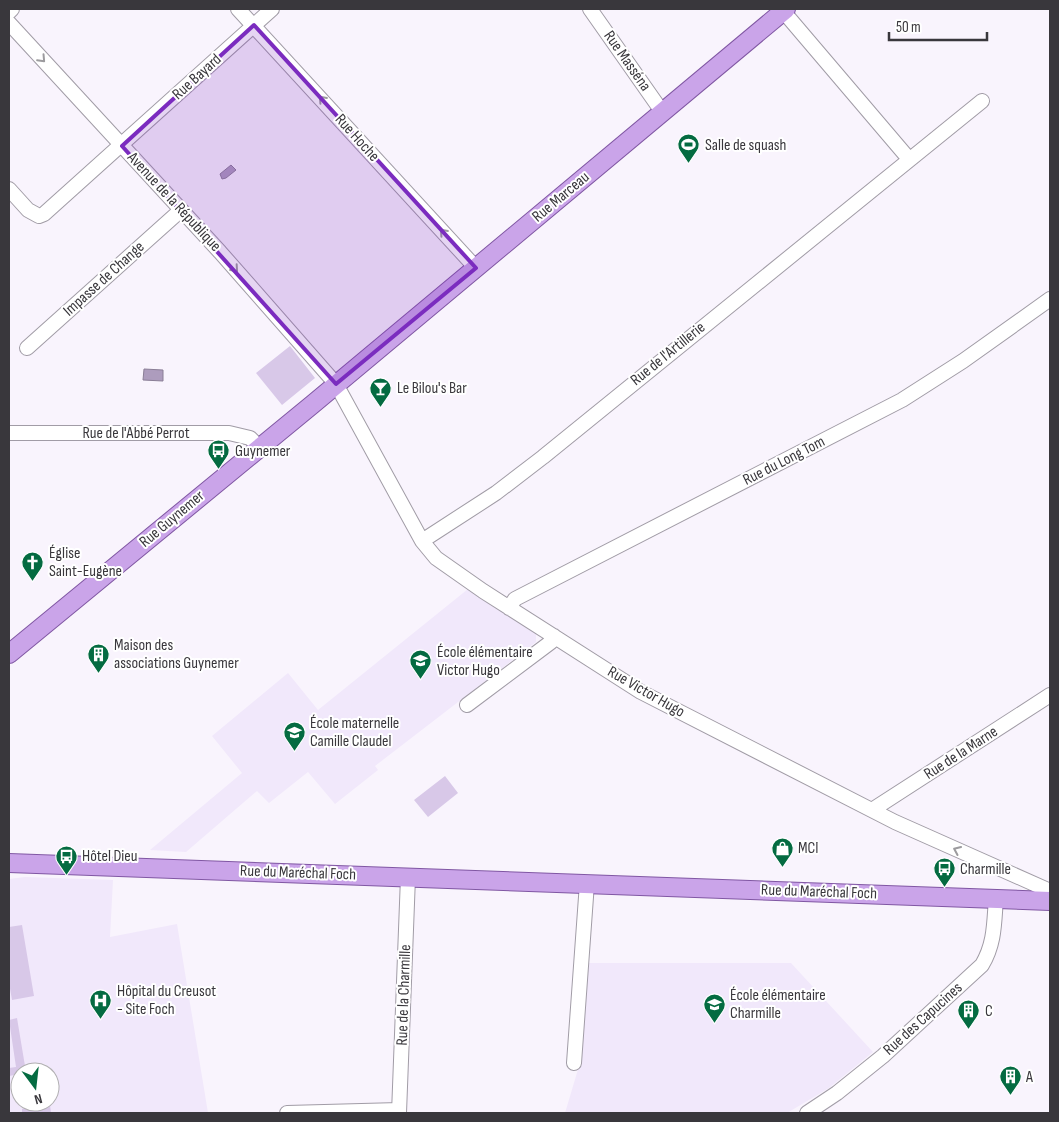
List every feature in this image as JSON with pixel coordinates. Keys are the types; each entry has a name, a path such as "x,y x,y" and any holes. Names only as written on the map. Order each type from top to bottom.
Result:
{"main road":[{"name":"Rue Marceau","path":"336,384 785,10"},
{"name":"Rue Guynemer","path":"9,654 336,384"},
{"name":"Rue du Maréchal Foch","path":"9,863 1050,901"}],"street":[{"path":"9,12 12,9"},
{"name":"Rue Hoche","path":"238,9 476,268"},
{"name":"Rue Bayard","path":"9,189 28,210 39,216 44,214 122,146 272,9"},
{"name":"Rue Masséna","path":"590,9 663,113"},
{"path":"785,10 909,159"},
{"name":"Avenue de la République","path":"9,23 181,210 336,384"},
{"name":"Rue de l'Artillerie","path":"422,541 496,493 543,457 982,101"},
{"name":"Impasse de Change","path":"27,348 181,210"},
{"name":"Rue du Long Tom","path":"509,608 515,599 902,400 963,361 1050,299"},
{"name":"Rue Victor Hugo","path":"336,384 422,541 436,558 509,608 641,692 872,810 1050,891"},
{"name":"Rue de l'Abbé Perrot","path":"9,433 229,433 250,438 259,447"},
{"path":"467,705 551,642 554,636"},
{"name":"Rue de la Marne","path":"872,810 1050,695"},
{"name":"Rue de la Charmille","path":"399,1112 408,877"},
{"path":"574,1063 587,883"},
{"name":"Rue des Capucines","path":"807,1113 837,1093 883,1056 982,965 990,952 993,939 996,898"},
{"path":"287,1113 399,1112"}],"highlighted area":[{"path":"254,25 476,268 336,384 122,146"}],"shaded area":[{"path":"231,165 236,170 222,179 220,174"},
{"path":"290,346 315,378 282,405 256,373"},
{"path":"144,369 163,370 163,381 143,380"},
{"path":"468,589 536,634 536,642 375,766 378,770 335,804 308,772 269,803 257,791 186,852 150,850 242,773 212,736 288,673 318,710"},
{"path":"445,776 458,793 428,817 414,800"},
{"name":"Hôpital du Creusot - Site Foch","path":"25,877 113,880 110,937 177,924 208,1113 9,1113 9,879"},
{"path":"22,925 34,996 12,1000 9,983 9,927"},
{"name":"École élémentaire Charmille","path":"587,963 791,963 873,1052 829,1088 787,1113 565,1113 579,1066"},
{"path":"17,1018 24,1062 15,1062 9,1020"},
{"path":"51,1112 51,1113 22,1113"}],"place":[{"name":"Salle de squash","path":"689,164"},
{"name":"Le Bilou's Bar","path":"381,407"},
{"name":"Guynemer","path":"219,470"},
{"name":"Église Saint-Eugène","path":"33,581"},
{"name":"Maison des associations Guynemer","path":"98,673"},
{"name":"École élémentaire Victor Hugo","path":"421,680"},
{"name":"École maternelle Camille Claudel","path":"294,751"},
{"name":"MCI","path":"782,867"},
{"name":"Hôtel Dieu","path":"66,875"},
{"name":"Charmille","path":"944,888"},
{"name":"Hôpital du Creusot - Site Foch","path":"101,1019"},
{"name":"École élémentaire Charmille","path":"714,1023"},
{"name":"C","path":"969,1030"},
{"name":"A","path":"1010,1096"}]}
